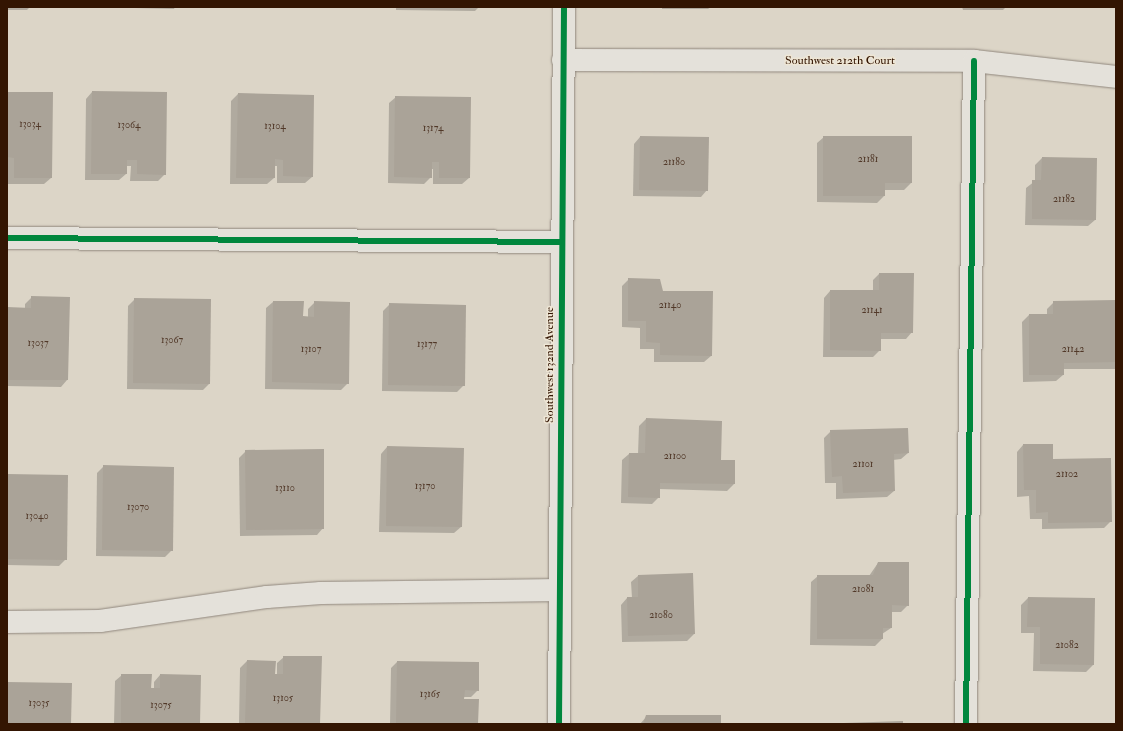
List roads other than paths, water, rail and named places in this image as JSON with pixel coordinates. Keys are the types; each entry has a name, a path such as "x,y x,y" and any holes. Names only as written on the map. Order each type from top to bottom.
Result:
{"street":[{"name":"Southwest 132nd Avenue","path":"558,724 564,7"},
{"name":"Southwest 212th Court","path":"564,60 974,61 1116,77"},
{"path":"966,724 974,61"},
{"path":"7,238 562,242"},
{"path":"7,622 100,621 267,597 321,593 560,590"}]}
